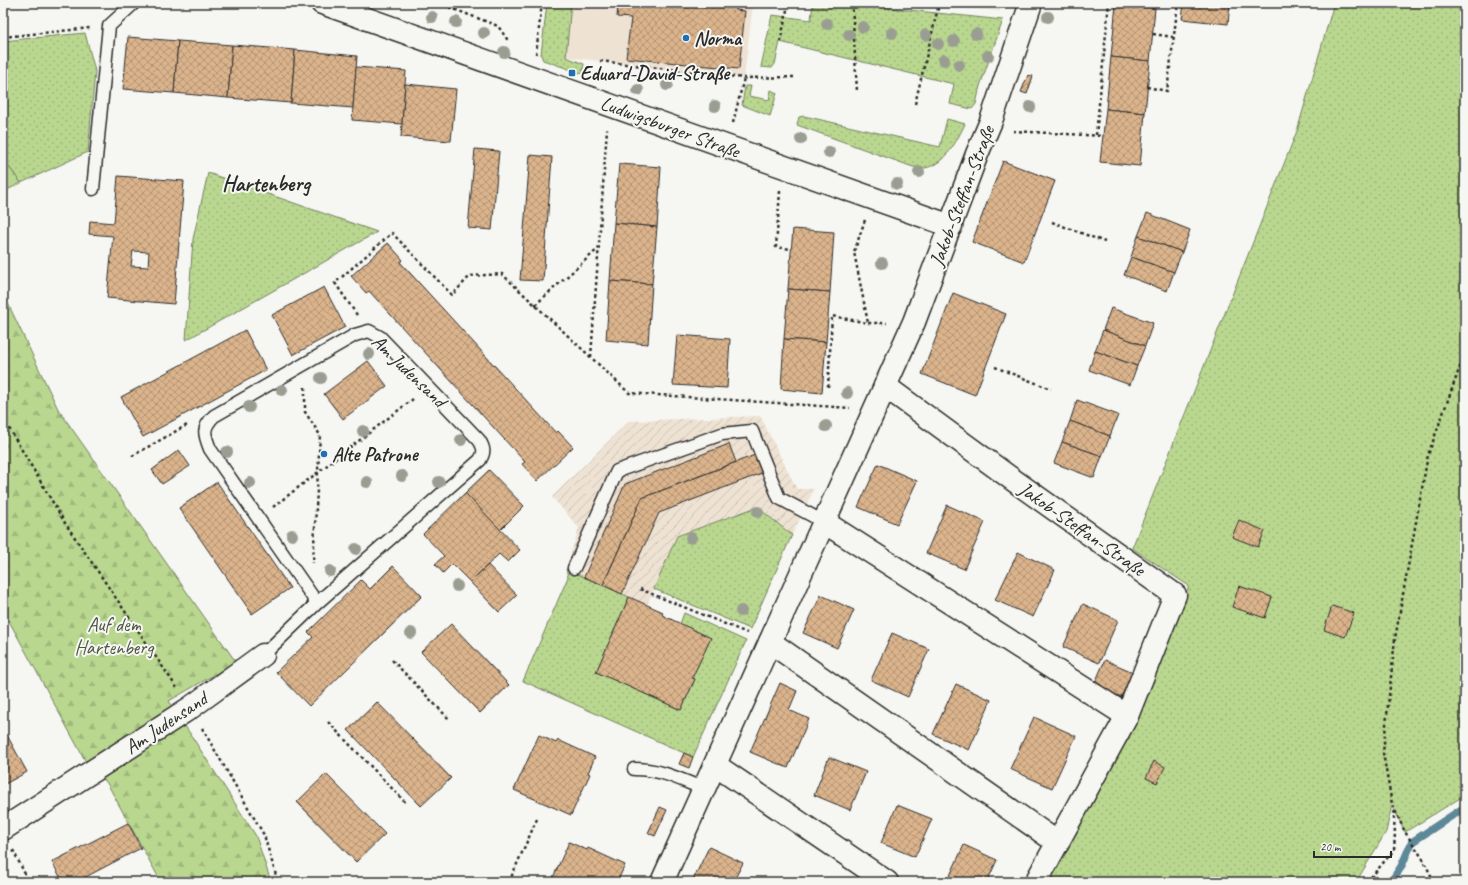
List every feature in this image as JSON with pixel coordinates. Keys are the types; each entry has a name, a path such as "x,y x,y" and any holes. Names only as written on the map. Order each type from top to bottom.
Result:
{"street":[{"name":"Ludwigsburger Straße","path":"322,3 951,226"},
{"name":"Jakob-Steffan-Straße","path":"662,882 914,322 977,154 988,129 1031,3"},
{"name":"Jakob-Steffan-Straße","path":"885,386 1016,482 1175,595 1127,716 1036,882"},
{"path":"824,522 1127,716"},
{"path":"770,642 1058,843"},
{"name":"Am Judensand","path":"6,836 190,708 263,655"},
{"path":"715,764 887,882"}],"lane":[{"path":"93,189 109,26 134,3"},
{"name":"Am Judensand","path":"207,423 214,416 355,335 369,331 380,337 479,440 483,446 484,454 480,460 317,602 263,655"},
{"path":"207,423 205,429 206,439 210,449 317,602"},
{"path":"574,568 617,471 722,434 752,431 778,498 824,522"},
{"path":"634,769 649,769 666,773 704,790"}],"path":[{"path":"438,3 498,26 511,44"},
{"path":"534,78 542,3"},
{"path":"780,42 788,3"},
{"path":"852,3 856,91"},
{"path":"1096,135 1108,3"},
{"path":"1147,87 1167,91 1178,3"},
{"path":"915,104 938,8"},
{"path":"3,37 109,26"},
{"path":"1153,34 1173,37"},
{"path":"600,61 744,78 796,77"},
{"path":"727,147 744,78"},
{"path":"591,357 609,104"},
{"path":"988,129 1103,136"},
{"path":"782,166 776,247 791,249"},
{"path":"868,323 854,252 872,198"},
{"path":"1052,222 1105,242"},
{"path":"369,331 335,283 392,233 452,295 470,276 502,274 629,393 874,410"},
{"path":"535,305 599,248"},
{"path":"828,387 832,316 868,323 885,323"},
{"path":"1367,882 1394,850 1395,833 1392,804 1383,753 1395,639 1428,455 1465,353"},
{"path":"304,365 305,412 320,435 312,580 308,591"},
{"path":"995,366 1051,389"},
{"path":"258,519 428,387"},
{"path":"3,418 65,524 190,708 264,835 278,882"},
{"path":"132,456 192,423 207,423"},
{"path":"640,589 770,642"},
{"path":"392,660 450,720"},
{"path":"328,722 407,804"},
{"path":"1392,804 1405,832 1423,859 1434,882"},
{"path":"509,882 537,819"},
{"path":"6,836 29,882"}],"shaded area":[{"name":"Norma","path":"571,3 753,3 744,78 566,57"},
{"path":"910,3 1001,3 1000,11"},
{"path":"760,416 797,489 814,489 792,535 757,507 677,536 647,605 566,569 579,528 552,497 629,421"}],"green space":[{"path":"547,3 571,3 566,57 584,64 583,74 543,60 541,55"},
{"path":"813,3 842,3 1003,20 980,86 976,104 972,109 950,104 954,84 780,42 775,64 772,68 761,67 772,15 811,20"},
{"path":"1334,3 1465,3 1465,795 1405,832 1392,805 1386,832 1356,882 1046,882 1129,731 1189,586 1132,548 1297,131"},
{"path":"85,33 95,71 88,152 21,183 3,159 3,41"},
{"path":"745,86 751,86 749,96 769,100 771,90 777,93 770,116 742,105"},
{"path":"804,116 940,147 947,119 965,124 945,157 932,166 924,168 913,167 797,125 799,117"},
{"path":"3,159 21,183 3,192"},
{"path":"208,173 377,232 186,340 193,239"},
{"name":"Auf dem Hartenberg","path":"3,293 58,409 236,662 169,701 256,836 271,882 161,882 107,783 86,762 3,610"},
{"path":"757,507 792,535 750,629 654,589 677,536"},
{"path":"566,569 629,597 596,672 681,710 695,679 692,678 710,638 680,624 684,613 746,641 693,757 523,681 568,577"}],"building":[{"name":"Norma","path":"618,3 737,3 736,10 745,11 739,69 626,58 631,18 617,17"},
{"path":"961,3 989,3 989,6"},
{"path":"1184,3 1230,3 1228,24 1182,19"},
{"path":"1116,4 1155,8 1150,61 1111,57"},
{"path":"128,37 178,41 174,93 123,89"},
{"path":"178,41 232,45 228,98 174,93"},
{"path":"232,45 295,50 291,103 228,98"},
{"path":"295,50 357,56 353,108 291,103"},
{"path":"1111,57 1150,61 1145,113 1106,109"},
{"path":"356,67 406,71 402,124 352,120"},
{"path":"1028,75 1033,76 1027,94 1021,92"},
{"path":"405,84 456,89 451,141 401,137"},
{"path":"1106,109 1145,113 1140,166 1100,162"},
{"path":"475,149 499,151 492,230 468,228"},
{"path":"530,155 552,157 543,281 520,280"},
{"path":"1003,161 1055,181 1024,262 972,242"},
{"path":"619,164 661,167 657,227 614,223"},
{"path":"118,176 184,181 174,304 107,298 113,236 89,234 90,221 114,223","holes":["133,251 149,252 148,267 131,266"]},
{"path":"1147,213 1190,230 1182,252 1138,236"},
{"path":"614,223 657,227 652,284 610,281"},
{"path":"793,229 834,232 830,292 788,289"},
{"path":"1138,236 1182,252 1174,272 1131,257"},
{"path":"388,243 403,260 400,262 556,433 558,431 573,447 537,481 522,464 525,462 369,291 366,293 351,276"},
{"path":"1131,257 1174,272 1167,291 1124,275"},
{"path":"610,281 652,284 648,344 606,340"},
{"path":"324,287 345,327 293,355 272,315"},
{"path":"788,289 830,292 826,342 784,339"},
{"path":"953,293 1006,314 975,395 922,374"},
{"path":"1111,308 1153,323 1145,346 1103,330"},
{"path":"245,330 266,370 143,437 121,397"},
{"path":"1103,330 1145,346 1137,366 1095,351"},
{"path":"677,335 730,339 727,388 673,385"},
{"path":"784,339 826,342 822,393 781,389"},
{"path":"1095,351 1137,366 1130,385 1089,370"},
{"path":"368,361 387,386 343,419 324,394"},
{"path":"1077,400 1118,415 1110,436 1070,421"},
{"path":"1070,421 1110,436 1102,456 1062,442"},
{"path":"1062,442 1102,456 1094,478 1054,463"},
{"path":"729,444 736,462 642,498 603,585 584,577 625,484"},
{"path":"179,450 190,466 162,484 152,470"},
{"path":"755,455 762,473 659,513 622,594 603,585 642,498"},
{"path":"878,464 917,481 897,524 858,507"},
{"path":"489,470 524,506 500,530 465,493"},
{"path":"217,482 290,588 252,614 179,508"},
{"path":"465,493 520,550 508,562 499,554 470,582 452,564 443,573 435,564 444,556 423,534"},
{"path":"947,505 985,522 964,569 926,553"},
{"path":"1239,520 1265,531 1258,547 1232,537"},
{"path":"1018,552 1055,570 1033,617 995,600"},
{"path":"488,565 517,595 499,612 470,582"},
{"path":"393,566 422,596 309,706 276,672 313,637 308,632 361,580 370,589"},
{"path":"1239,586 1272,597 1265,618 1232,607"},
{"path":"821,595 854,610 837,648 803,633"},
{"path":"629,597 663,612 662,615 711,638 692,678 695,679 681,710 596,672"},
{"path":"1083,604 1118,620 1099,663 1063,647"},
{"path":"1332,606 1354,613 1345,637 1324,630"},
{"path":"451,624 509,685 480,713 421,652"},
{"path":"892,633 929,649 908,697 871,680"},
{"path":"1105,660 1133,672 1121,697 1094,685"},
{"path":"780,683 797,691 789,710 809,719 788,768 750,752"},
{"path":"956,684 991,700 969,750 933,734"},
{"path":"377,702 451,778 421,806 348,730"},
{"path":"1034,717 1076,736 1052,788 1010,769"},
{"path":"3,728 27,772 3,785"},
{"path":"539,735 556,743 558,740 595,757 588,773 590,774 571,815 514,790"},
{"path":"684,753 693,757 689,768 679,764"},
{"path":"829,757 866,772 850,810 814,795"},
{"path":"1154,761 1165,767 1157,783 1146,778"},
{"path":"326,774 385,834 356,862 297,802"},
{"path":"897,805 932,819 915,857 881,843"},
{"path":"660,807 667,810 655,836 648,833"},
{"path":"128,823 141,848 76,882 63,882 52,862"},
{"path":"569,842 587,850 588,848 625,865 618,880 620,882 551,882"},
{"path":"964,845 997,860 987,882 947,882"},
{"path":"709,847 743,863 733,882 692,882"}],"waterway":[{"path":"1391,882 1401,867 1412,842 1465,807"}],"place":[{"name":"Norma","path":"686,38"},
{"name":"Eduard-David-Straße","path":"572,73"},
{"name":"Alte Patrone","path":"324,454"}],"district":[{"name":"Hartenberg","path":"266,184"}]}
